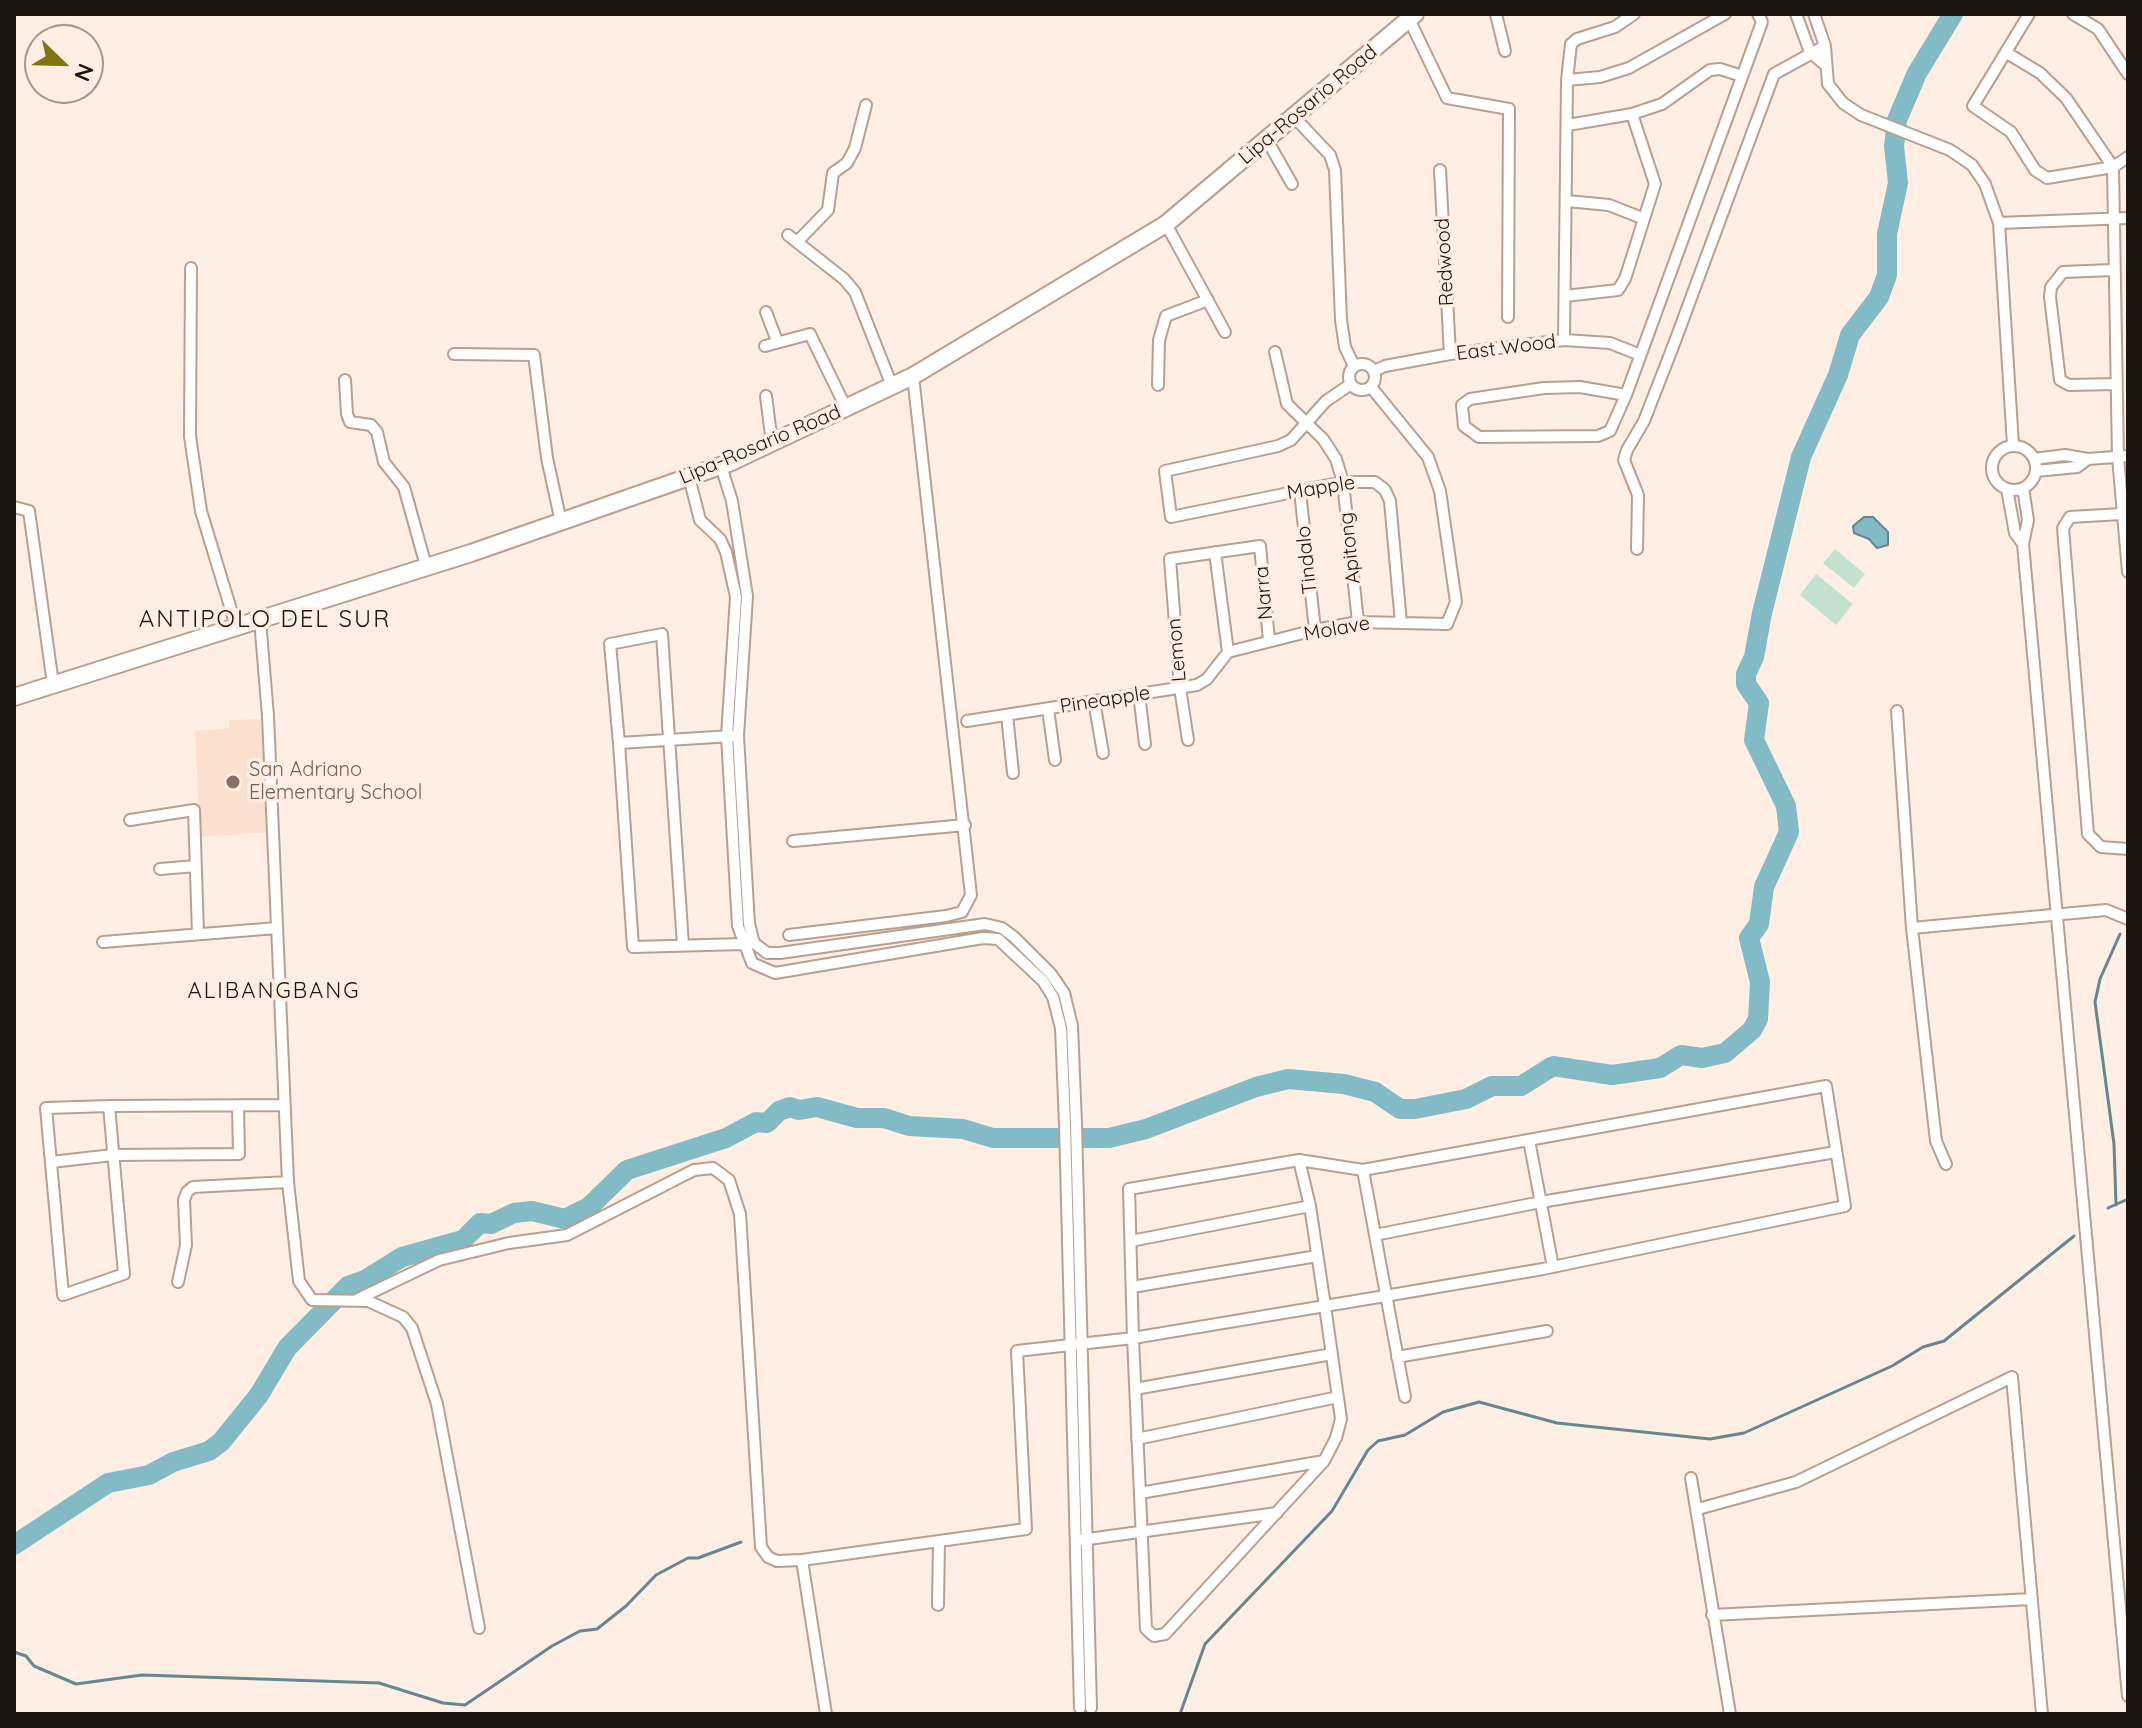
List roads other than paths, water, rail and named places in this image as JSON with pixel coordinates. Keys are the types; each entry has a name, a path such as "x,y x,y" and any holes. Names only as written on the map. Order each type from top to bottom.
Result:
{"main road":[{"name":"Lipa-Rosario Road","path":"14,697 561,522 721,466 913,376 1166,224 1412,16"}],"street":[{"path":"1496,14 1505,51"},
{"path":"1564,340 1567,80 1573,41 1615,27 1634,14"},
{"path":"1567,80 1600,77 1629,68 1725,14"},
{"path":"1626,395 1600,388 1544,388 1467,399 1461,411 1464,426 1479,437 1598,436 1610,431 1626,395 1638,354 1762,22 1758,14"},
{"path":"1796,14 1810,52 1824,64"},
{"path":"1814,14 1825,46 1824,64 1828,84 1843,103 1861,115 1914,133 1950,150 1972,165 1985,184 1999,223 2013,445"},
{"path":"2029,14 1973,106 2011,132 2035,170 2047,178 2113,167 2128,157"},
{"path":"2073,14 2098,29 2128,74"},
{"path":"1412,16 1447,98 1509,109 1508,317"},
{"path":"1637,549 1638,495 1624,460 1674,344 1774,74 1825,46"},
{"path":"2007,53 2040,73 2066,98 2113,167 2115,384 2123,456 2121,514 2128,572"},
{"path":"1568,125 1632,114 1662,104 1710,70 1720,69 1742,76"},
{"path":"866,105 855,148 847,163 833,173 828,210 793,239 844,279 855,292 892,386"},
{"path":"1565,296 1621,287 1655,184 1632,114"},
{"path":"1295,118 1330,155 1335,170 1341,320 1345,347 1354,366 1349,378 1360,391 1371,387 1374,371 1365,364 1354,366"},
{"path":"1267,140 1292,184"},
{"name":"Redwood","path":"1440,170 1450,354"},
{"path":"1567,201 1609,205 1642,218"},
{"path":"1999,223 2128,218"},
{"path":"1166,224 1225,332"},
{"path":"191,268 190,436 201,511 236,626"},
{"path":"2112,270 2063,272 2051,287 2050,297 2060,380 2069,385 2115,384"},
{"path":"1158,385 1159,340 1166,316 1208,300"},
{"path":"766,312 777,341"},
{"path":"765,346 805,333 815,337 846,408"},
{"name":"East Wood","path":"1374,371 1385,366 1450,354 1564,340 1610,343 1638,354"},
{"name":"Apitong","path":"1275,352 1287,404 1336,459 1343,482 1358,622"},
{"path":"454,354 534,355 547,458 561,522"},
{"path":"789,935 962,912 971,895 913,376"},
{"path":"345,380 350,422 371,425 377,432 384,462 404,487 426,566"},
{"path":"1307,423 1326,401 1351,384"},
{"name":"Molave","path":"1228,652 1269,640 1358,622 1447,624 1456,602 1440,491 1419,444 1371,387"},
{"path":"766,396 772,443"},
{"name":"Mapple","path":"1307,423 1291,440 1278,446 1165,471 1171,517 1343,482 1375,482 1385,490 1390,501 1401,623"},
{"path":"2023,488 2007,489 1996,481 1991,468 2000,450 2013,445 2026,449 2034,459 2036,471 2023,488 2028,520 2023,544 2128,1696"},
{"path":"2034,459 2065,455 2088,459 2123,456"},
{"path":"2036,471 2077,467 2088,459"},
{"path":"721,466 747,596 732,736 749,924 754,943 767,953 780,953 985,924 1002,928 1051,974 1064,993 1072,1026 1071,1124 1086,1708"},
{"path":"689,477 700,520 720,539 726,552 736,597 732,736 738,926 752,963 775,973 983,938 998,939 1043,981 1053,997 1061,1028 1071,1124"},
{"path":"2007,489 2015,533 2023,544"},
{"name":"Tindalo","path":"1300,491 1315,630"},
{"path":"14,507 29,511 53,684"},
{"path":"2121,514 2070,517 2063,528 2088,834 2101,847 2128,849"},
{"path":"720,539 736,533"},
{"name":"Narra","path":"1215,552 1260,546 1269,640"},
{"path":"1215,552 1228,652"},
{"name":"Lemon","path":"1188,740 1180,688 1170,559 1215,552"},
{"path":"260,620 268,716 288,1182 299,1281 312,1300 358,1299 403,1317 412,1328 437,1404 479,1628"},
{"path":"683,945 662,634 610,644 633,947 743,944"},
{"name":"Pineapple","path":"967,721 1180,688 1207,679 1228,652"},
{"path":"1139,694 1145,744"},
{"path":"1094,701 1103,753"},
{"path":"1048,709 1055,760"},
{"path":"1897,711 1912,928 1936,1141 1946,1164"},
{"path":"1007,715 1013,773"},
{"path":"619,743 732,736"},
{"path":"130,820 194,810 198,934"},
{"path":"793,841 965,825"},
{"path":"160,869 196,866"},
{"path":"1912,928 2106,910 2128,919"},
{"path":"103,942 277,928"},
{"path":"358,1299 439,1260 509,1243 567,1235 694,1170 713,1168 729,1180 740,1214 761,1547 768,1557 777,1561 802,1560 1026,1529 1017,1351 1133,1338 1325,1306 1385,1296 1553,1267 1845,1206 1826,1086 1363,1170 1299,1160 1129,1189 1133,1338 1146,1629 1154,1636 1165,1634 1324,1461 1341,1419 1332,1354 1325,1306 1317,1256 1310,1206 1299,1160"},
{"path":"109,1106 124,1274 63,1295 46,1108 109,1106 284,1105"},
{"path":"51,1162 113,1155 239,1154 238,1106"},
{"path":"1529,1140 1553,1267"},
{"path":"1375,1235 1541,1202 1836,1152"},
{"path":"1363,1170 1405,1397"},
{"path":"178,1282 186,1245 184,1200 187,1192 193,1187 288,1182"},
{"path":"1131,1241 1310,1206"},
{"path":"1132,1287 1317,1256"},
{"path":"1397,1357 1547,1331"},
{"path":"1135,1389 1332,1354"},
{"path":"1698,1509 1796,1482 2012,1377 2042,1714"},
{"path":"1137,1439 1338,1397"},
{"path":"1140,1493 1324,1461"},
{"path":"1691,1478 1730,1714"},
{"path":"1081,1540 1277,1513"},
{"path":"938,1605 939,1541"},
{"path":"802,1560 826,1714"},
{"path":"1712,1615 2032,1599"}],"water":[{"path":"1864,517 1873,517 1888,532 1888,545 1877,548 1869,539 1854,533 1853,526"}],"waterway":[{"path":"14,1545 108,1483 149,1475 173,1462 209,1451 221,1442 259,1395 287,1348 348,1286 365,1280 402,1257 463,1240 480,1223 491,1224 514,1213 532,1211 565,1219 589,1207 627,1170 726,1138 756,1122 767,1123 779,1111 790,1107 799,1110 817,1107 857,1118 884,1118 909,1126 963,1129 993,1138 1109,1138 1146,1129 1256,1087 1288,1079 1344,1084 1375,1092 1400,1109 1415,1109 1466,1099 1492,1086 1521,1086 1553,1066 1612,1075 1660,1068 1681,1055 1702,1058 1725,1053 1752,1030 1758,1019 1760,982 1749,938 1759,924 1764,887 1789,832 1786,806 1754,740 1759,703 1746,684 1746,674 1754,657 1801,457 1838,375 1850,335 1879,297 1887,275 1887,234 1898,183 1894,146 1897,120 1917,73 1953,14"},
{"path":"2116,1205 2114,1144 2095,1002 2100,979 2120,934"},
{"path":"2108,1208 2128,1199"},
{"path":"1180,1714 1205,1644 1332,1511 1368,1450 1378,1441 1405,1435 1443,1412 1479,1402 1557,1423 1710,1439 1744,1433 1892,1366 1923,1347 1944,1341 2074,1236"},
{"path":"14,1652 26,1656 34,1666 76,1684 142,1675 379,1683 443,1703 465,1705 552,1646 580,1631 597,1629 626,1606 656,1575 688,1558 698,1558 741,1542"}],"place":[{"name":"San Adriano Elementary School","path":"233,782"}],"district":[{"name":"ANTIPOLO DEL SUR","path":"265,620"},
{"name":"ALIBANGBANG","path":"274,991"}]}
